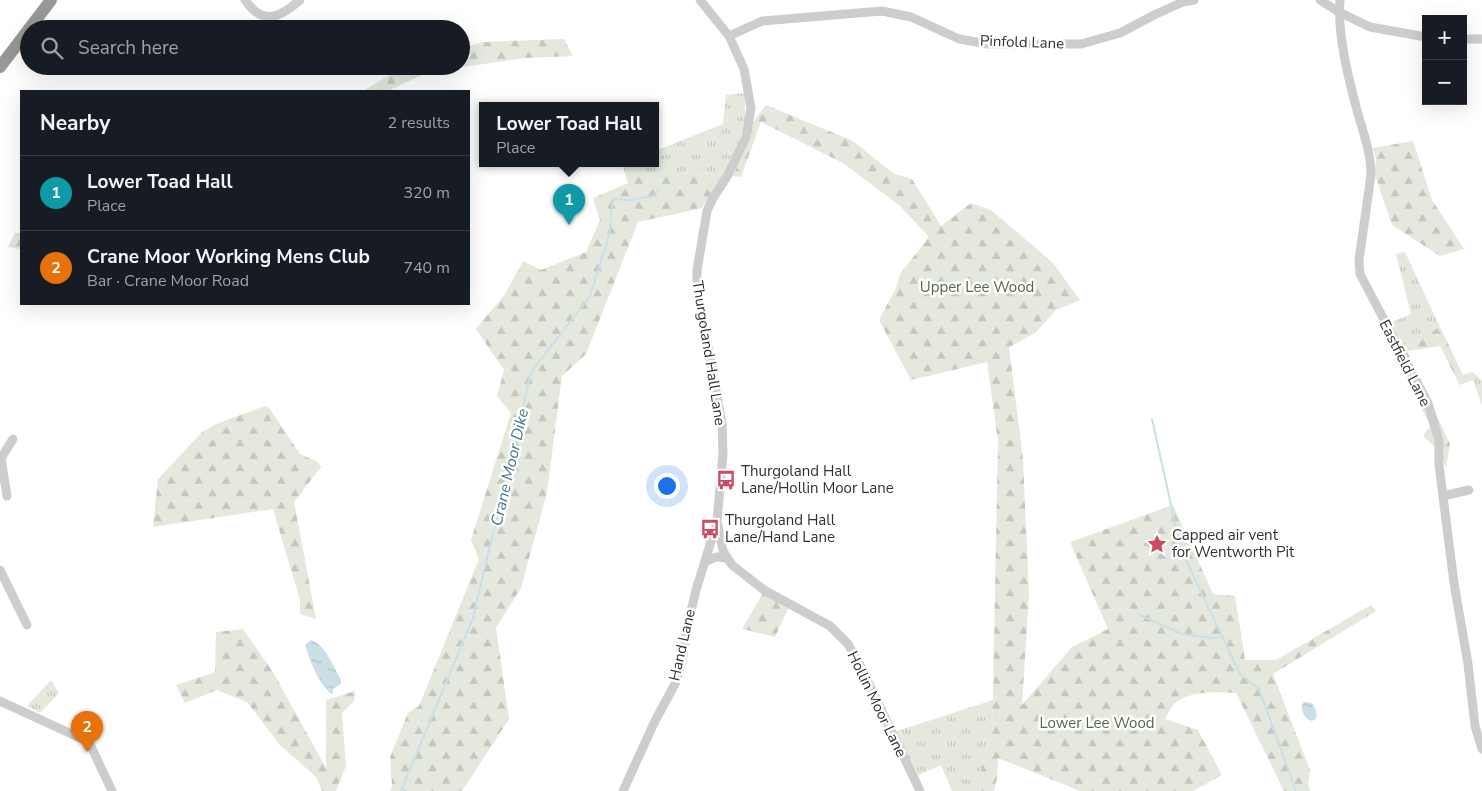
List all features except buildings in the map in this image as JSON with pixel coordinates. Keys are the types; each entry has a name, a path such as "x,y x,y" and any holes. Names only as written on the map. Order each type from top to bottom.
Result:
{"highway":[{"path":"36,20 51,0"},
{"path":"0,67 20,41"}],"street":[{"path":"245,0 254,12 261,16 271,17 280,14 300,0"},
{"name":"Thurgoland Hall Lane","path":"700,0 729,36 744,69 751,108 746,136 728,175 707,211 697,270 697,285 722,424 723,453 717,522"},
{"name":"Pinfold Lane","path":"729,36 766,21 882,11 911,17 959,39 988,44 1081,44 1120,33 1156,14 1183,2 1194,0"},
{"path":"1320,0 1339,12 1370,27 1422,37"},
{"name":"Eastfield Lane","path":"1340,0 1339,12 1343,44 1354,99 1371,161 1371,174 1359,260 1360,274 1428,403 1439,440 1439,465 1454,583 1468,664 1475,726 1482,749"},
{"path":"1467,40 1482,38"},
{"path":"7,496 1,459 14,439"},
{"path":"1443,496 1469,490"},
{"name":"Hollin Moor Lane","path":"717,522 723,551 732,565 764,590 815,617 839,634 860,665 920,791"},
{"name":"Hand Lane","path":"623,791 676,682 683,656 690,614 717,522"},
{"path":"705,562 716,557 727,558"},
{"path":"0,570 27,625"},
{"path":"0,701 89,742 112,791"}],"green space":[{"path":"564,39 573,56 525,58 470,66 470,46 483,42"},
{"path":"390,75 422,75 390,90 365,90"},
{"path":"744,93 745,116 738,146 723,175 625,173 623,167 659,167 659,149 723,124 726,95"},
{"path":"766,105 853,141 894,174 912,179 941,226 971,203 991,210 1053,263 1080,300 1056,310 1035,333 1009,347 1023,459 1029,594 1022,705 1072,647 1108,629 1070,542 1173,505 1213,594 1235,596 1245,660 1276,660 1371,605 1376,611 1273,674 1310,770 1308,784 1310,791 1284,791 1236,693 1213,692 1197,694 1182,699 1174,704 1165,719 1198,730 1222,775 1193,791 1080,791 998,758 994,791 975,791 987,749 992,742 998,441 987,362 911,380 879,320 896,288 900,274 929,237 899,205 843,163 761,122 741,177 733,176 750,137 753,122"},
{"path":"1413,141 1432,200 1464,249 1440,256 1392,225 1375,175 1376,159 1373,148"},
{"path":"625,173 723,175 702,208 638,222 586,354 562,376 547,492 521,588 496,628 509,719 462,791 390,791 392,786 390,757 408,713 419,706 479,559 471,540 511,413 497,396 504,370 476,329 505,294 523,261 541,270 586,252 600,220 593,198 628,183"},
{"path":"15,233 20,233 20,249 8,247"},
{"path":"1405,252 1440,327 1402,348 1389,323 1411,314 1396,254"},
{"path":"1440,327 1463,375 1458,382 1440,346 1407,351 1450,444 1446,468 1439,451 1423,436 1430,426 1393,348 1399,349"},
{"path":"1473,372 1482,381 1482,406 1473,380 1459,385 1458,382 1463,375"},
{"path":"265,406 269,408 300,454 318,462 321,467 294,502 316,619 300,614 300,600 273,509 153,527 158,479 202,432 216,424"},
{"path":"763,593 789,607 775,637 742,629"},
{"path":"243,629 273,672 326,768 326,700 355,691 354,701 342,713 346,766 336,791 322,791 316,777 280,745 247,702 217,690 185,703 176,685 215,672 216,632"},
{"path":"51,680 59,693 40,713 27,706"},
{"path":"993,700 992,743 987,749 975,791 952,791 941,765 917,776 894,732"}],"water":[{"path":"311,640 325,651 341,679 341,684 333,689 331,694 318,678 305,645"},
{"path":"1304,702 1312,703 1316,711 1316,719 1312,721 1304,715 1302,705"}],"waterway":[{"name":"Crane Moor Dike","path":"401,791 473,618 531,372 590,296 609,235 613,199 631,200 653,196 659,189"},
{"path":"1152,419 1181,550 1240,674 1259,689 1296,791"},
{"path":"1138,614 1182,634 1212,638 1223,637"}],"place":[{"name":"Lower Toad Hall","path":"569,225"},
{"name":"Thurgoland Hall Lane/Hollin Moor Lane","path":"726,480"},
{"name":"Thurgoland Hall Lane/Hand Lane","path":"710,529"},
{"name":"Capped air vent for Wentworth Pit","path":"1157,544"},
{"name":"Crane Moor Working Mens Club","path":"87,752"}],"park label":[{"name":"Upper Lee Wood","path":"977,287"},
{"name":"Lower Lee Wood","path":"1097,723"}]}
